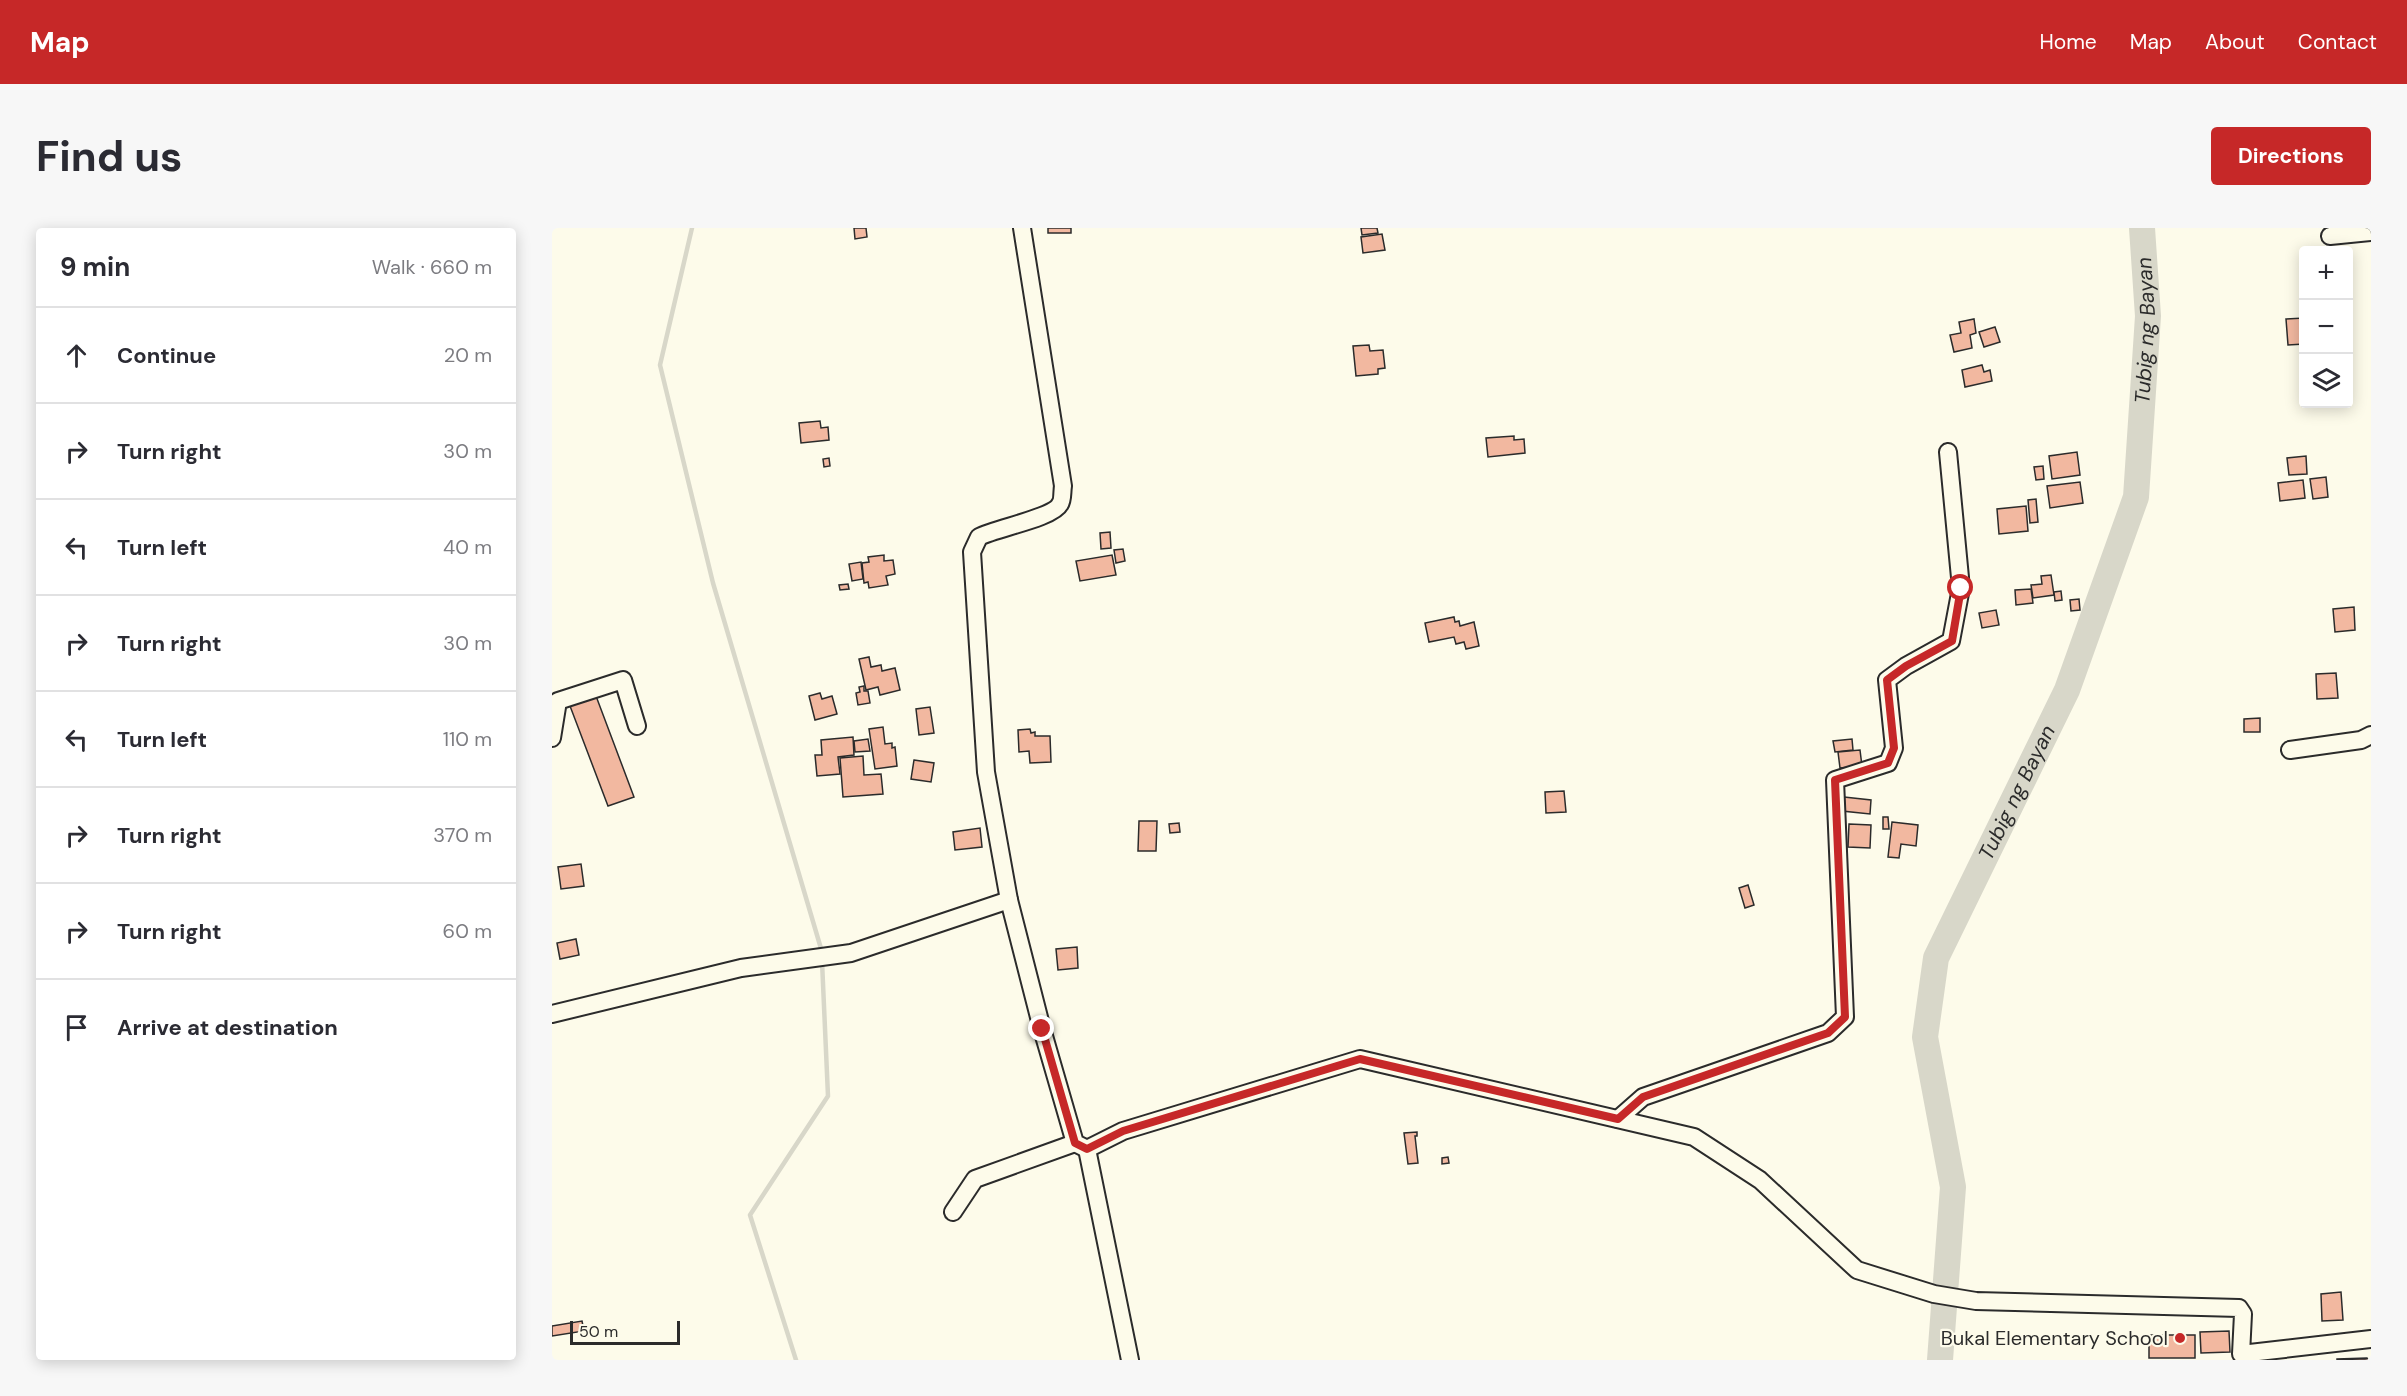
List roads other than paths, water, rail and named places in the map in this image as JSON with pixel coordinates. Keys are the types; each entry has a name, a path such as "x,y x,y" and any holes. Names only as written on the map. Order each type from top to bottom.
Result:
{"street":[{"path":"1022,228 1063,486 1061,504 1052,514 992,530 979,537 972,552 986,772 1009,900 1042,1029 1081,1146 1130,1360"},
{"path":"2330,236 2371,232"},
{"path":"1618,1119 1643,1097 1828,1033 1845,1017 1835,780 1888,763 1894,748 1887,680 1906,666 1952,641 1961,588 1948,452"},
{"path":"552,738 558,701 623,680 637,726"},
{"path":"2290,750 2361,740 2371,735"},
{"path":"552,1014 741,968 852,954 1009,900"},
{"path":"953,1212 975,1179 1360,1059 1695,1137 1760,1180 1857,1270 1934,1294 1976,1301 2239,1308 2243,1314 2241,1354 2371,1339"}],"waterway":[{"path":"692,228 660,365 713,583 822,952"},
{"name":"Tubig ng Bayan","path":"1940,1360 1953,1187 1925,1037 1936,958 2067,690 2136,497 2148,316 2142,228"},
{"path":"796,1360 750,1215 828,1096 822,961"}],"place":[{"name":"Bukal Elementary School","path":"2180,1338"}]}
